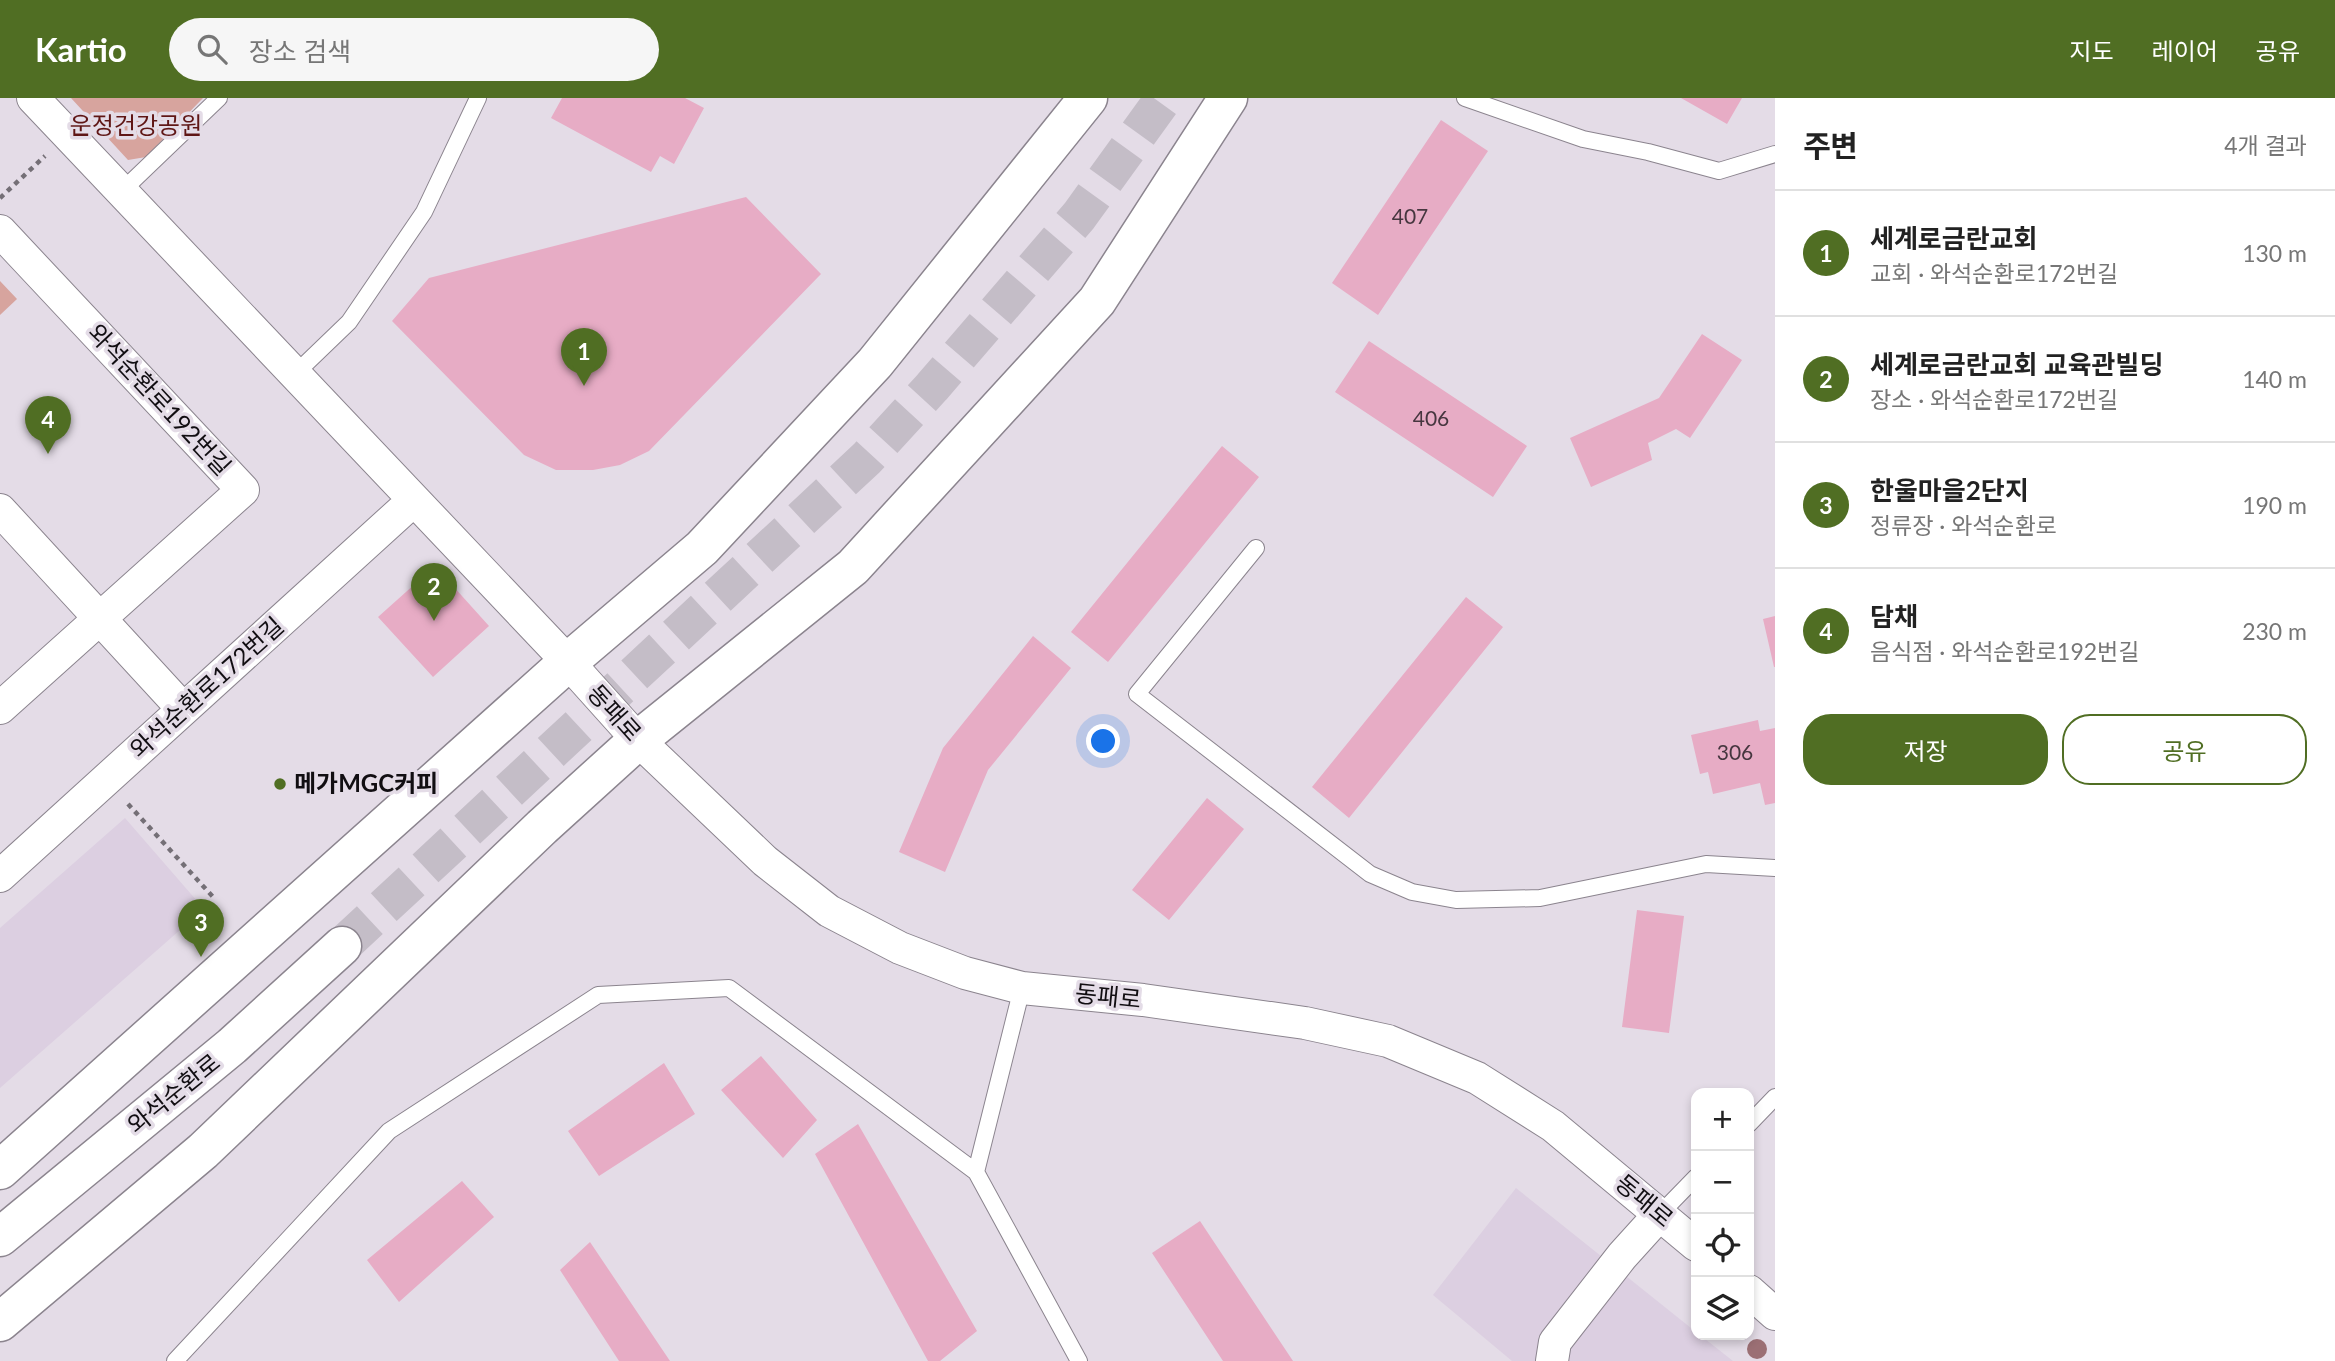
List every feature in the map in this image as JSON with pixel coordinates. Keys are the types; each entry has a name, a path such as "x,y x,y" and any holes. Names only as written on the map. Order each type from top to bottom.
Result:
{"street":[{"path":"33,98 568,662"},
{"path":"0,1170 568,662 702,548 875,363 1088,98"},
{"path":"0,1322 203,1151 542,827 638,740 853,567 1097,301 1228,98"},
{"name":"와석순환로192번길","path":"0,231 243,490 0,708"},
{"name":"와석순환로172번길","path":"0,876 414,500"},
{"path":"0,510 183,709"},
{"name":"동패로","path":"568,662 638,740 765,862 829,911 900,948 965,973 1022,988 1143,1000 1251,1015 1305,1023 1388,1041 1477,1078 1553,1126 1691,1241"},
{"name":"와석순환로","path":"0,1237 232,1046 342,946"},
{"path":"1552,1361 1555,1342 1622,1256 1660,1214"},
{"path":"1754,1295 1775,1314"}],"lane":[{"path":"122,191 219,98"},
{"path":"295,374 349,322 424,212 478,98"},
{"path":"1465,98 1583,139 1648,152 1719,171 1775,154"},
{"path":"1256,548 1137,694 1370,874 1412,892 1456,900 1540,898 1706,864 1775,868"},
{"path":"175,1361 389,1131 597,996 729,988 976,1172 1079,1361"},
{"path":"976,1172 1022,988"},
{"path":"1754,1119 1775,1097"},
{"path":"1660,1214 1691,1182"}],"path":[{"path":"0,198 68,134"},
{"path":"106,780 214,898"}],"shaded area":[{"path":"125,818 204,909 0,1088 0,928"},
{"path":"1516,1188 1691,1328 1691,1340 1706,1340 1733,1361 1512,1361 1433,1295"}],"green space":[{"name":"운정건강공원","path":"71,98 203,98 146,157 128,160"},
{"path":"0,281 17,299 0,315"}],"building":[{"path":"562,98 685,98 704,108 674,164 660,156 651,172 551,118"},
{"path":"1681,98 1742,98 1727,124"},
{"path":"1441,120 1488,151 1378,315 1332,283"},
{"path":"746,197 821,274 649,451 620,465 593,470 556,470 524,455 392,321 429,278"},
{"path":"1702,334 1742,360 1690,438 1676,429 1648,443 1652,460 1591,487 1570,438 1659,398"},
{"path":"1369,341 1527,446 1493,497 1335,392"},
{"path":"1222,446 1259,477 1108,662 1071,632"},
{"path":"435,566 489,626 433,677 378,617"},
{"path":"1466,597 1503,627 1349,818 1312,787"},
{"path":"1775,616 1775,667 1774,667 1763,619"},
{"path":"1033,636 1071,668 988,770 945,872 899,852 943,748"},
{"path":"1758,720 1760,731 1775,728 1775,803 1765,805 1760,783 1713,794 1708,772 1700,774 1691,735"},
{"path":"1207,798 1244,829 1169,920 1132,890"},
{"path":"1637,910 1684,916 1669,1033 1622,1027"},
{"path":"761,1056 817,1120 783,1158 721,1090"},
{"path":"664,1063 695,1114 599,1176 568,1131"},
{"path":"858,1124 977,1331 940,1361 928,1361 815,1154"},
{"path":"462,1181 494,1217 399,1302 367,1260"},
{"path":"1200,1221 1293,1361 1223,1361 1152,1253"},
{"path":"590,1242 670,1361 619,1361 560,1270"}],"tunnel":[{"path":"342,946 867,458 932,387 1079,216 1164,98"}],"place":[{"name":"세계로금란교회","path":"584,386"},
{"name":"담채","path":"48,454"},
{"name":"세계로금란교회 교육관빌딩","path":"434,621"},
{"name":"메가MGC커피","path":"280,784"},
{"name":"한울마을2단지","path":"201,957"}]}
